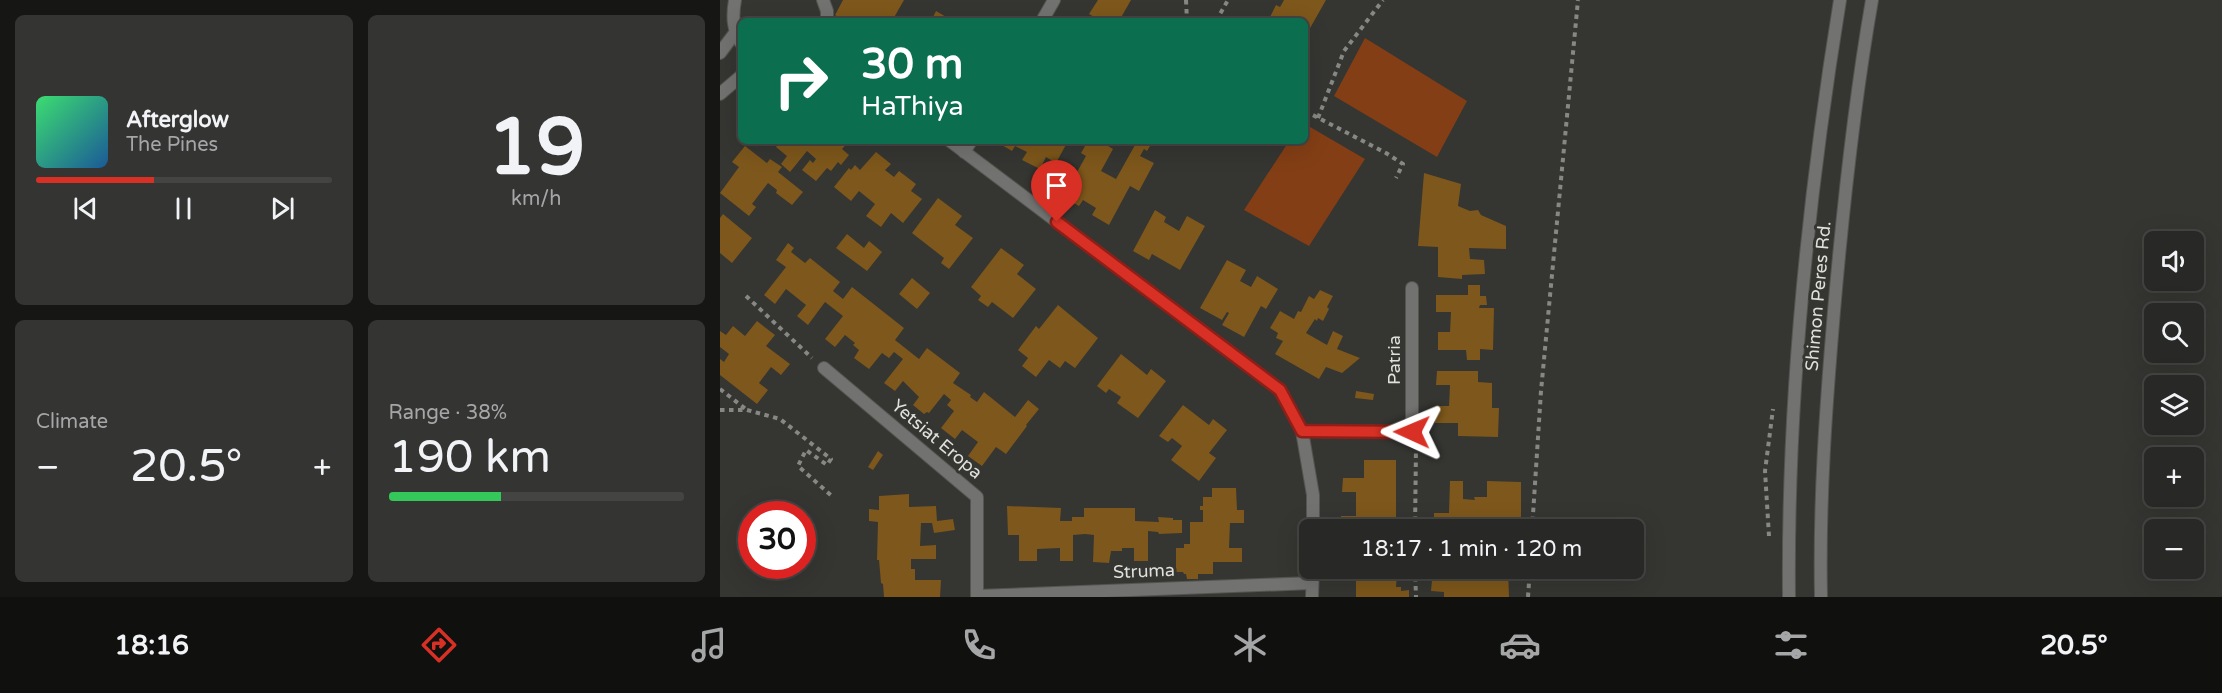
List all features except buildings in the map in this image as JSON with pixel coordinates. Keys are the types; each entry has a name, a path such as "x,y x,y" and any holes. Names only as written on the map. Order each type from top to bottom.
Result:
{"street":[{"path":"720,53 738,38 732,16 735,0"},
{"path":"823,0 827,18"},
{"path":"1044,18 1054,0"},
{"name":"Shimon Peres Rd.","path":"1789,597 1789,498 1801,309 1815,180 1840,0"},
{"name":"Shimon Peres Rd.","path":"1821,597 1820,523 1828,384 1841,227 1872,0"},
{"path":"720,94 738,79"},
{"path":"967,146 1280,390 1302,431 1313,495 1313,519"},
{"name":"Patria","path":"1412,288 1412,432"},
{"name":"Yetsiat Eropa","path":"824,369 977,497 977,596"},
{"path":"1302,431 1412,432"},
{"path":"1312,579 1312,597"},
{"name":"Struma","path":"977,596 1312,583"}],"path":[{"path":"1186,0 1187,18"},
{"path":"1218,18 1228,0"},
{"path":"1318,118 1344,51 1383,0"},
{"path":"1533,519 1541,391 1578,0"},
{"path":"1308,113 1403,164 1396,178"},
{"path":"746,296 824,369"},
{"path":"720,388 747,410"},
{"path":"720,410 747,410 780,419 831,459 827,465 806,450 798,466 833,496"},
{"path":"1412,432 1416,443 1415,519"},
{"path":"1416,579 1416,597"},
{"path":"1528,597 1529,579"}],"shaded area":[{"path":"1365,38 1467,101 1437,157 1334,96"},
{"path":"1308,126 1365,159 1309,246 1244,210 1287,144 1308,144"}],"route":[{"path":"1057,222 1280,390 1302,431 1412,432"}]}
